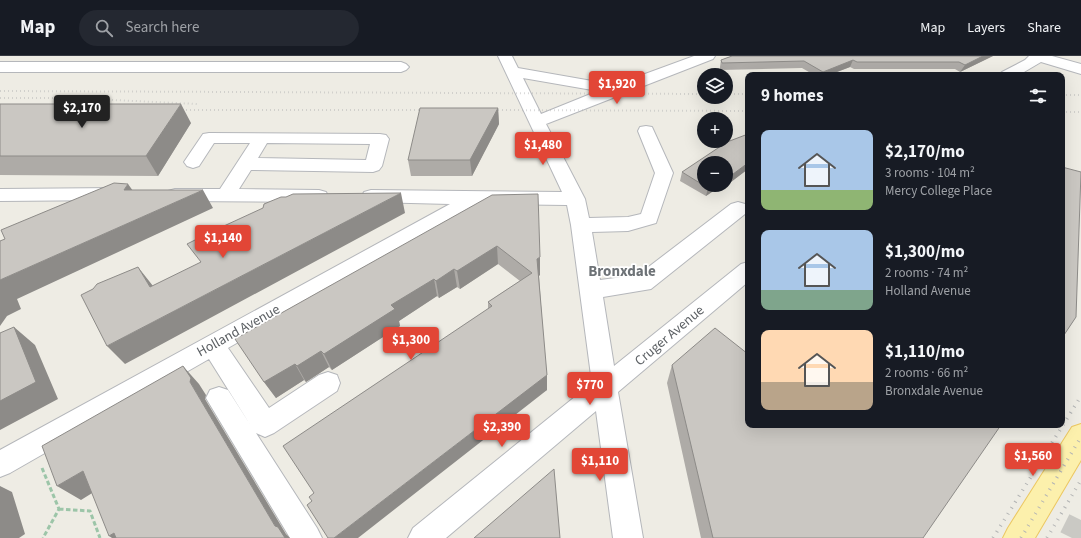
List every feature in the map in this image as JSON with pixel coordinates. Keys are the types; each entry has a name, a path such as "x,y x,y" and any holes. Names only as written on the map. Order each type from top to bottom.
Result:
{"main road":[{"path":"1018,538 1081,436"}],"street":[{"path":"28,67 62,56"},
{"path":"505,56 575,199 581,225 628,538"},
{"path":"538,121 690,60 708,56"},
{"path":"1012,72 1038,56 1081,69"},
{"path":"0,67 401,67"},
{"path":"512,71 616,90"},
{"path":"581,225 628,224 649,218 664,173 646,132"},
{"path":"193,162 209,138 380,139 373,166 246,164"},
{"path":"226,195 262,138"},
{"path":"0,195 128,194 78,212"},
{"path":"158,194 575,199"},
{"name":"Holland Avenue","path":"0,464 476,197"},
{"path":"591,290 643,283 738,209"},
{"name":"Cruger Avenue","path":"423,538 745,272"},
{"path":"212,344 265,426 328,383"},
{"path":"219,398 307,538"}],"path":[{"path":"33,445 59,509"},
{"path":"43,538 59,509"},
{"path":"59,509 90,511 100,538"}],"building":[{"path":"732,56 983,56 965,65 959,62 857,62 853,60 823,72 804,61 722,63 721,60"},
{"path":"0,104 181,104 146,156 0,156"},
{"path":"420,108 498,108 470,160 408,160"},
{"path":"745,135 745,165 733,174 733,156 706,156 718,148 733,148 733,140"},
{"path":"697,162 697,181 682,172"},
{"path":"1065,168 1081,172 1076,317 1065,334"},
{"path":"114,183 128,184 124,190 203,190 0,280 0,241 5,239 1,230"},
{"path":"401,193 107,346 81,295 93,289 97,284 138,267 150,287 201,262 187,244 199,238 202,234 208,231 213,231 263,208 264,204 281,197 286,197 293,194"},
{"path":"538,194 540,257 537,259 547,375 334,538 328,538 307,505 312,501 309,497 314,493 283,446 492,306 488,302 532,273 497,246 457,271 454,269 436,281 434,279 391,305 395,309 324,354 321,351 297,366 295,364 264,382 235,339 492,195"},
{"path":"14,327 36,382 0,401 0,333"},
{"path":"715,328 745,352 745,428 999,428 923,538 713,538 672,365"},
{"path":"183,366 191,378 190,382 275,526 278,527 285,538 116,538 114,533 109,536 83,471 57,486 42,446"},
{"path":"554,469 560,538 474,538"}],"tunnel":[{"path":"1072,538 1081,520"}],"railway":[{"path":"0,91 697,94"},
{"path":"733,94 745,94"},
{"path":"1065,95 1081,95"},
{"path":"0,98 71,98 197,104"},
{"path":"174,110 430,110"},
{"path":"486,110 745,111"},
{"path":"1065,112 1081,112"},
{"path":"1065,422 1081,396"},
{"path":"993,538 1061,428"},
{"path":"1021,538 1081,437"},
{"path":"1047,538 1081,480"}],"district":[{"name":"Bronxdale","path":"622,271"}]}
